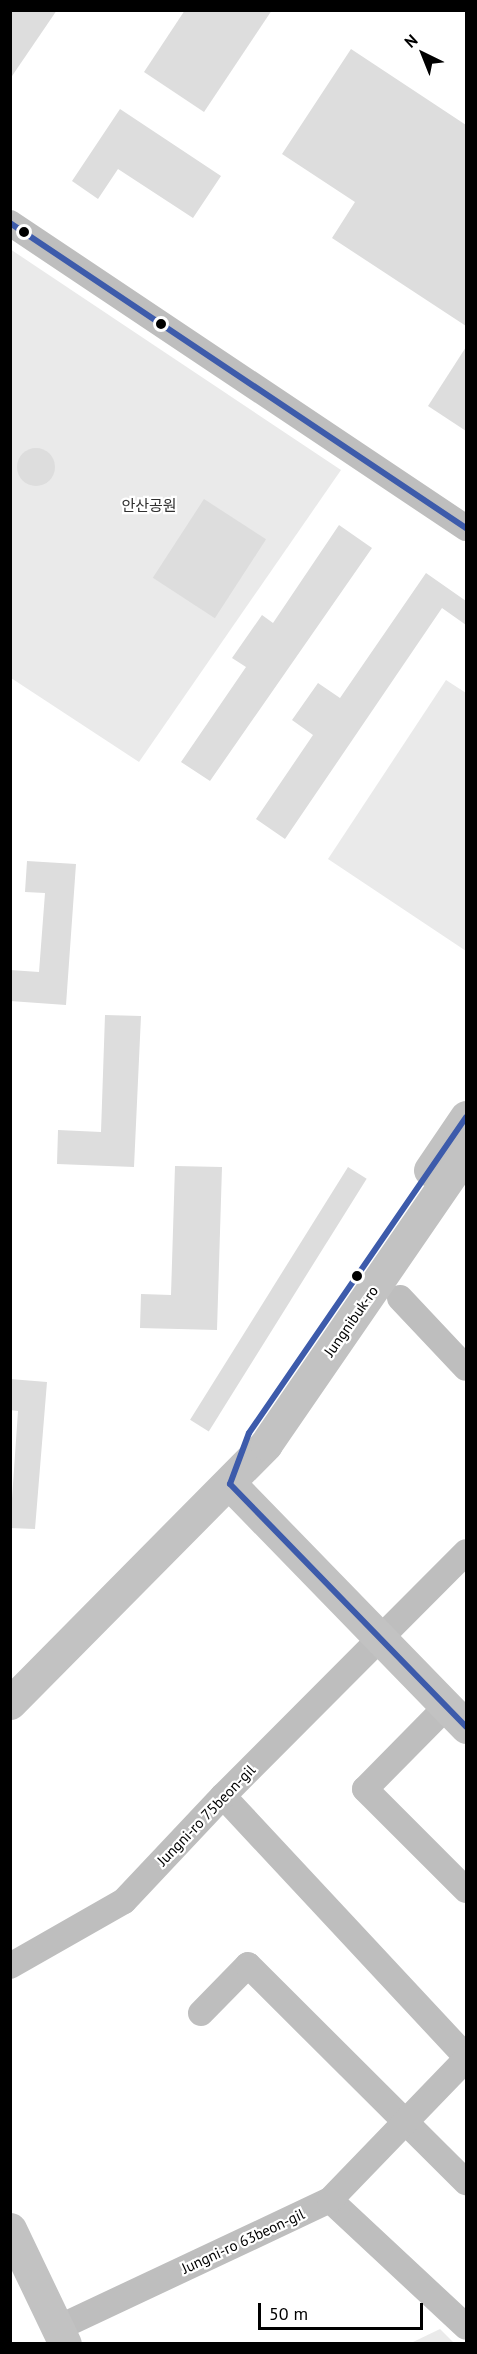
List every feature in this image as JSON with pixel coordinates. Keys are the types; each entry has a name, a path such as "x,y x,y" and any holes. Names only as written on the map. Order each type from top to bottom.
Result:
{"main road":[{"name":"Jungnibuk-ro","path":"230,1484 249,1433 466,1117"},
{"name":"Jungnibuk-ro","path":"10,1703 230,1484 266,1444 466,1153"},
{"path":"230,1484 381,1637 456,1717"},
{"path":"10,2229 61,2336"}],"street":[{"path":"10,223 466,528"},
{"path":"400,1298 466,1368"},
{"name":"Jungni-ro 75beon-gil","path":"10,1966 124,1901 223,1796 466,1552"},
{"path":"456,1717 365,1789 466,1890"},
{"name":"Jungni-ro 63beon-gil","path":"61,2336 330,2200 466,2058 223,1796"},
{"path":"201,2013 248,1965 466,2182"},
{"path":"330,2200 466,2327"}],"green space":[{"name":"안산공원","path":"10,249 341,470 139,762 11,678"},
{"path":"446,680 466,693 466,951 328,859"},
{"path":"440,2329 454,2343 411,2343"}],"building":[{"path":"10,10 57,10 10,79"},
{"path":"185,10 272,10 204,112 144,72"},
{"path":"351,49 466,125 466,326 332,238 355,202 282,154"},
{"path":"120,109 221,176 193,218 118,169 98,199 72,181"},
{"path":"466,347 466,431 428,406"},
{"path":"36,448 49,454 55,467 49,480 36,486 23,480 17,467 23,454"},
{"path":"204,499 266,539 215,618 153,578"},
{"path":"339,525 372,548 210,781 181,762 246,667 232,658 262,615 273,623"},
{"path":"426,573 466,601 466,625 442,608 285,839 256,819 313,735 292,720 318,683 340,698"},
{"path":"27,861 76,864 66,1005 10,1001 10,970 39,972 45,893 25,892"},
{"path":"105,1015 141,1016 134,1167 57,1164 58,1130 101,1132"},
{"path":"175,1166 222,1167 217,1330 140,1328 141,1294 171,1295"},
{"path":"348,1167 367,1179 209,1431 190,1420"},
{"path":"10,1379 47,1382 35,1529 10,1528 18,1411 10,1410"}],"transit line":[{"path":"10,223 466,528"},
{"path":"230,1484 249,1433 466,1117"},
{"path":"230,1484 466,1727"}]}
